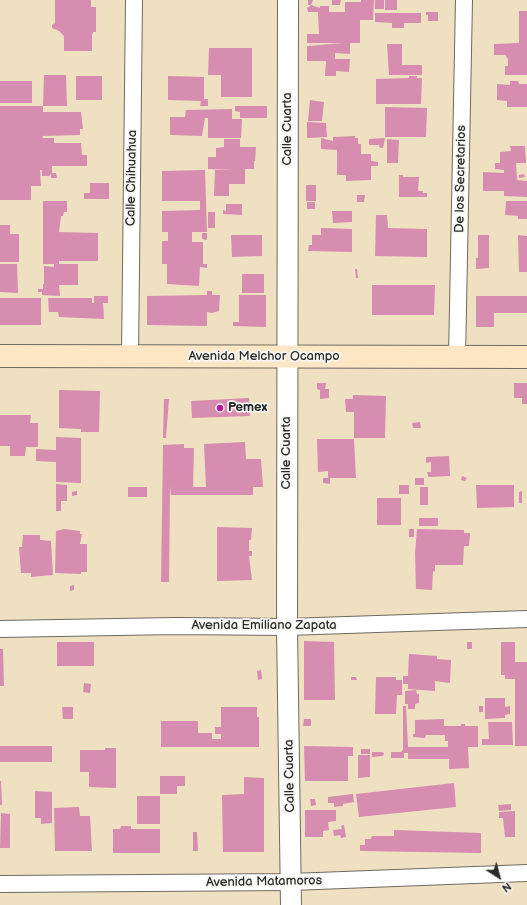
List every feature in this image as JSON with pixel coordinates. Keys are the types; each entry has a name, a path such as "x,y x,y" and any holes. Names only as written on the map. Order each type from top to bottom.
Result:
{"main road":[{"name":"Avenida Melchor Ocampo","path":"0,356 527,357"}],"street":[{"name":"Calle Chihuahua","path":"130,356 134,0"},
{"name":"Calle Cuarta","path":"288,0 287,627 291,905"},
{"name":"De los Secretarios","path":"457,358 464,0"},
{"name":"Avenida Emiliano Zapata","path":"0,629 175,626 287,627 527,619"},
{"name":"Avenida Matamoros","path":"0,884 291,882 527,874"}],"building":[{"path":"55,0 91,0 91,7 96,7 96,32 93,32 92,35 92,51 64,51 64,36 59,31 52,28 52,25 55,23"},
{"path":"308,0 313,0 311,5 308,5"},
{"path":"332,0 341,0 340,5 332,5"},
{"path":"361,0 374,0 373,20 360,20 360,43 350,43 350,54 335,53 335,59 350,59 349,72 336,71 336,76 325,76 326,61 307,61 307,46 343,43 307,43 307,34 319,34 318,12 308,12 307,8 311,5 320,8 320,6 329,6 329,12 345,12 345,2 361,2"},
{"path":"375,0 384,0 384,9 375,9"},
{"path":"385,0 397,0 397,10 385,10"},
{"path":"519,11 527,11 527,75 505,75 505,66 508,66 508,59 505,55 494,55 494,44 519,43"},
{"path":"426,12 438,12 438,21 428,21 428,15 426,15"},
{"path":"375,13 421,13 421,23 404,23 404,28 392,28 392,23 375,22"},
{"path":"387,44 402,44 402,65 422,65 422,75 389,75"},
{"path":"209,48 252,48 252,97 221,97 221,75 208,75"},
{"path":"44,75 66,75 67,106 43,106"},
{"path":"76,76 102,76 102,100 76,100"},
{"path":"168,76 204,77 204,99 208,99 208,106 200,106 201,101 168,100"},
{"path":"409,76 417,76 417,78 422,78 421,104 376,104 376,79 409,78"},
{"path":"0,81 32,81 32,103 0,103"},
{"path":"510,81 518,81 519,84 527,84 527,107 507,107 507,101 497,100 497,84 510,85"},
{"path":"310,100 324,102 322,121 308,121"},
{"path":"0,106 43,106 43,112 81,112 83,129 80,129 80,135 43,136 42,138 54,138 54,143 81,143 82,155 87,155 87,166 52,166 52,173 56,173 57,178 51,178 51,174 49,176 42,176 42,170 40,170 41,186 31,186 31,200 0,200"},
{"path":"235,106 267,106 267,118 240,118 240,112 235,111"},
{"path":"385,107 427,108 426,137 385,137"},
{"path":"232,109 232,119 242,119 241,138 208,138 208,118 205,118 202,136 170,135 170,117 185,117 186,110"},
{"path":"307,122 326,123 327,137 307,138"},
{"path":"355,136 355,138 358,138 358,144 361,144 361,154 371,154 371,161 378,162 378,166 371,166 371,180 346,181 346,175 337,175 337,150 321,149 321,138 333,141 333,137"},
{"path":"385,138 383,148 380,148 379,145 369,145 369,139"},
{"path":"224,139 240,139 240,147 256,147 254,169 245,169 245,184 229,184 229,196 214,196 215,170 235,170 208,169 208,157 216,157 216,148 224,147"},
{"path":"387,139 399,140 398,163 387,163"},
{"path":"510,146 525,146 526,163 516,163 517,180 527,181 527,197 504,196 504,191 483,191 483,172 504,173 504,170 495,169 495,163 500,163 500,152 511,151"},
{"path":"205,170 207,232 192,232 192,242 203,242 203,264 207,264 207,268 200,267 199,286 167,284 167,264 162,264 162,241 168,241 168,232 162,232 162,211 200,210 200,201 162,201 162,171"},
{"path":"524,174 525,177 519,178 519,175"},
{"path":"399,175 403,175 403,177 419,177 418,191 427,193 427,197 399,197"},
{"path":"90,183 109,183 109,199 84,199 84,193 90,193"},
{"path":"306,185 316,185 316,201 306,201"},
{"path":"357,195 365,195 364,202 357,202"},
{"path":"43,201 67,201 67,212 64,212 63,216 61,216 59,232 98,233 98,261 59,261 59,264 78,264 78,285 59,285 60,296 42,295 42,292 38,292 38,289 43,289 44,266 54,267 54,264 43,264"},
{"path":"506,201 527,201 527,219 518,219 518,216 505,215"},
{"path":"307,202 315,202 315,209 307,209"},
{"path":"226,204 242,204 242,215 223,214 223,210 226,211"},
{"path":"332,211 352,211 352,222 333,223"},
{"path":"208,212 215,212 215,228 208,228"},
{"path":"376,215 387,215 388,228 427,229 427,257 375,256"},
{"path":"0,225 10,225 10,234 19,234 19,262 0,262"},
{"path":"321,228 352,229 352,252 308,251 309,245 312,245 312,235 321,235"},
{"path":"202,233 207,233 207,240 202,239"},
{"path":"231,235 262,235 262,256 232,257"},
{"path":"478,235 489,235 489,268 476,269 476,258 478,258"},
{"path":"518,235 527,236 527,272 519,272"},
{"path":"0,264 17,264 18,293 0,292"},
{"path":"355,269 357,269 358,278 356,278"},
{"path":"242,274 264,274 264,293 242,293"},
{"path":"372,285 435,285 434,315 372,315"},
{"path":"207,291 212,291 212,295 220,295 219,311 212,313 207,312 207,326 147,325 147,296 207,295"},
{"path":"239,295 266,295 266,327 233,326 233,322 239,322"},
{"path":"94,296 108,296 108,303 103,303 104,319 59,317 58,312 49,312 48,298 92,298 92,303 94,303"},
{"path":"476,296 527,296 527,313 494,313 494,327 476,327"},
{"path":"0,298 41,298 41,325 0,325"},
{"path":"317,383 326,383 325,389 329,389 329,398 320,399 320,390 317,389"},
{"path":"514,383 527,383 527,404 522,404 522,398 514,398"},
{"path":"59,390 100,391 99,432 81,432 81,429 59,428"},
{"path":"353,395 386,396 385,438 354,438 354,412 346,412 345,399 353,399"},
{"name":"Pemex","path":"249,398 250,416 192,418 191,401"},
{"path":"164,399 169,399 166,438 163,438"},
{"path":"0,415 31,415 30,423 38,423 38,447 26,447 25,456 10,456 10,446 0,446"},
{"path":"420,422 421,428 413,428 412,423"},
{"path":"56,437 81,438 81,483 56,482 56,462 36,461 36,449 56,450"},
{"path":"317,439 354,439 356,478 330,478 330,484 323,483 323,478 328,478 328,471 318,472"},
{"path":"245,442 246,459 261,459 263,487 253,487 253,495 171,495 170,486 169,582 161,582 163,445 184,444 184,448 194,448 193,487 206,487 204,444"},
{"path":"449,456 450,476 428,476 427,472 431,472 431,462 426,463 426,457"},
{"path":"462,476 467,478 465,481 461,480"},
{"path":"415,478 424,478 424,485 415,485"},
{"path":"56,484 67,485 67,501 61,501 61,511 56,511"},
{"path":"399,485 409,485 409,494 399,494"},
{"path":"476,485 514,485 514,507 477,508"},
{"path":"128,487 147,487 147,497 128,497"},
{"path":"420,487 428,487 428,505 420,505"},
{"path":"77,491 77,495 72,496 72,492"},
{"path":"522,491 522,503 519,503 519,492"},
{"path":"377,498 401,498 401,525 377,525"},
{"path":"419,518 438,518 438,526 419,526"},
{"path":"217,527 252,528 251,540 249,540 249,551 252,551 252,556 249,556 252,580 217,581"},
{"path":"64,529 80,531 80,534 82,534 80,544 87,544 87,572 81,572 81,574 55,573 56,531"},
{"path":"409,529 414,529 414,537 409,537"},
{"path":"417,529 464,530 464,533 470,533 469,546 464,546 463,565 435,565 435,572 433,571 432,590 416,589 415,553"},
{"path":"23,535 40,535 40,540 51,541 53,575 31,577 31,573 21,573 19,547 22,547"},
{"path":"74,585 74,590 70,591 70,586"},
{"path":"304,641 334,642 335,700 304,700"},
{"path":"57,642 94,642 94,666 57,666"},
{"path":"467,642 472,642 472,649 467,649"},
{"path":"501,642 515,642 515,662 527,662 527,746 515,746 515,679 505,679 505,675 501,675"},
{"path":"0,649 3,649 4,686 0,686"},
{"path":"409,654 437,656 437,659 451,660 450,683 435,681 435,691 408,689 408,684 403,684 403,676 408,676"},
{"path":"261,670 262,679 258,680 257,671"},
{"path":"351,677 356,677 357,680 351,680"},
{"path":"376,677 396,677 396,680 402,680 402,695 397,695 396,714 375,714"},
{"path":"84,683 91,684 90,693 83,692"},
{"path":"416,690 417,694 419,694 419,703 415,704 415,709 408,709 408,704 405,704 405,691"},
{"path":"485,698 505,698 505,707 510,706 510,714 505,715 505,718 485,719"},
{"path":"403,706 406,706 408,747 448,747 448,741 445,741 445,735 426,735 425,738 413,737 413,734 415,734 415,720 444,719 444,726 461,726 461,724 465,724 465,726 478,726 478,747 468,747 469,768 449,769 449,759 408,759 408,753 404,753 404,758 391,758 391,752 401,752 403,750"},
{"path":"479,706 483,706 483,712 479,712"},
{"path":"62,707 73,707 73,719 63,719"},
{"path":"221,707 257,707 257,717 259,717 259,747 161,747 161,721 198,721 198,733 212,733 212,739 221,739 221,734 215,734 215,727 221,727"},
{"path":"304,719 311,719 311,726 303,726"},
{"path":"488,722 512,722 513,745 482,745 482,739 489,739"},
{"path":"0,746 52,746 52,762 0,762"},
{"path":"304,746 353,747 353,756 348,756 348,781 305,781"},
{"path":"105,748 116,748 116,788 89,787 89,772 80,772 80,750 105,750"},
{"path":"361,749 370,749 370,754 361,754"},
{"path":"372,752 384,753 383,756 372,757"},
{"path":"358,755 370,755 370,777 358,778"},
{"path":"160,776 185,776 185,786 177,786 177,794 160,794"},
{"path":"244,777 264,778 264,852 223,852 222,795 244,794"},
{"path":"1,781 2,805 0,805"},
{"path":"454,783 456,807 359,817 356,794"},
{"path":"35,791 52,792 52,823 41,824 41,818 35,818"},
{"path":"353,794 354,802 343,804 343,806 334,807 334,803 328,803 328,797"},
{"path":"137,796 160,796 160,824 137,824"},
{"path":"310,799 315,799 316,805 311,806"},
{"path":"511,804 511,810 499,811 498,805"},
{"path":"79,807 80,816 90,816 92,851 55,851 54,808"},
{"path":"305,810 336,810 336,821 328,822 329,830 323,831 323,837 305,837"},
{"path":"515,811 515,837 505,837 503,818 499,818 499,812"},
{"path":"1,813 10,814 10,848 0,848"},
{"path":"344,825 346,837 341,838 340,835 334,836 333,830 342,829 341,826"},
{"path":"121,826 131,826 131,829 160,829 160,853 113,853 113,829 120,829"},
{"path":"394,830 481,833 481,853 360,851 360,845 365,845 365,839 371,839 372,836 394,836"},
{"path":"193,832 197,832 198,851 193,851"}],"place":[{"name":"Pemex","path":"220,408"}]}
